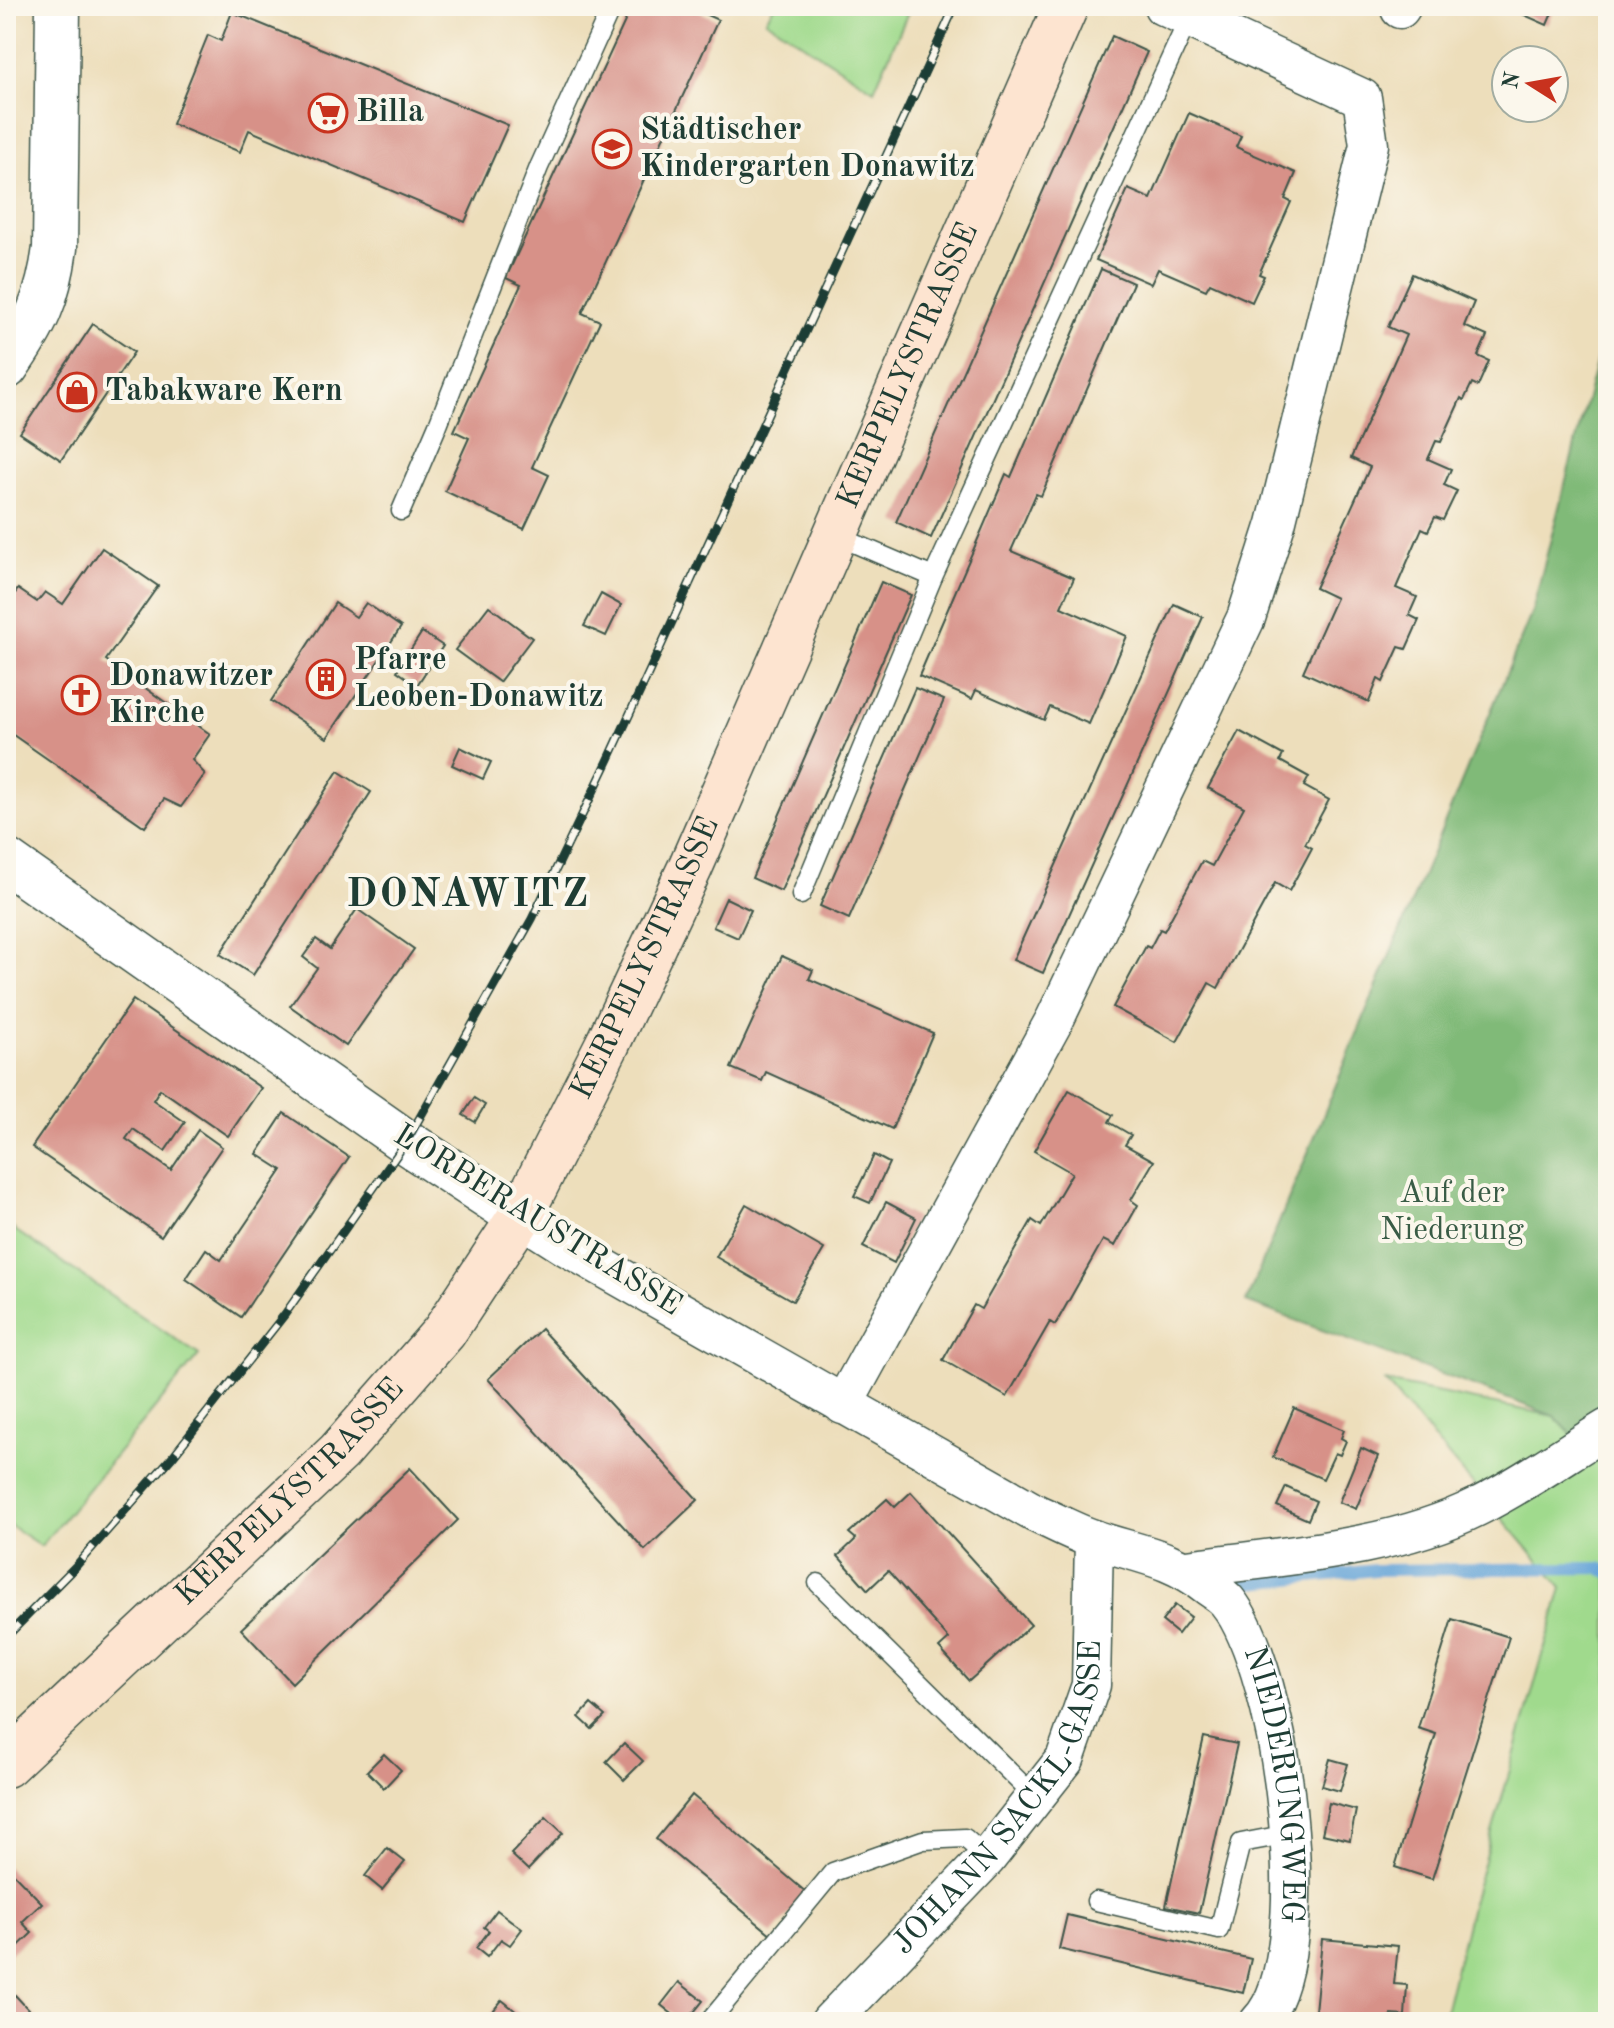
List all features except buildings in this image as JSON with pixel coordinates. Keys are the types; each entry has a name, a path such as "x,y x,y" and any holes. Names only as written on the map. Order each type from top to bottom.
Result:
{"main road":[{"name":"KERPELYSTRASSE","path":"6,1765 339,1452 444,1332 520,1217 608,1043 690,868 1066,6"}],"street":[{"path":"6,367 33,327 50,286 55,248 58,6"},
{"path":"843,1405 1055,1019 1246,618 1280,509 1369,145 1362,98 1176,12"},
{"name":"LORBERAUSTRASSE","path":"6,861 406,1142 567,1247 1035,1513 1094,1539"},
{"name":"NIEDERUNGWEG","path":"1186,1569 1352,1546 1412,1531 1476,1507 1608,1428"},
{"name":"NIEDERUNGWEG","path":"1094,1539 1151,1555 1186,1569 1227,1601 1250,1644 1274,1718 1286,1790 1291,1915 1286,1965 1269,2012 1259,2022"},
{"name":"JOHANN SACKL-GASSE","path":"830,2022 987,1858 1065,1759 1091,1685 1094,1539"}],"lane":[{"path":"401,511 539,167 612,6"},
{"path":"801,895 933,577 1176,12"},
{"path":"835,535 933,577"},
{"path":"818,1583 1034,1796"},
{"path":"1096,1901 1219,1930 1241,1843 1289,1834"},
{"path":"709,2022 833,1872 923,1840 965,1838 987,1858"}],"green space":[{"path":"774,6 911,6 874,90 766,20"},
{"name":"Auf der Niederung","path":"1608,317 1608,1472 1554,1416 1246,1302 1532,612"},
{"path":"6,1224 199,1355 41,1546 6,1523"},
{"path":"1385,1382 1554,1416 1608,1472 1608,2022 1437,2022 1446,2008 1471,1906 1562,1588"}],"waterway":[{"path":"1234,1585 1375,1570 1599,1568 1608,1572"}],"railway":[{"path":"6,1637 75,1567 173,1456 285,1314 406,1142 532,919 609,759 955,6"}],"place":[{"name":"Billa","path":"328,113"},
{"name":"Städtischer Kindergarten Donawitz","path":"612,149"},
{"name":"Tabakware Kern","path":"77,392"},
{"name":"Pfarre Leoben-Donawitz","path":"326,679"},
{"name":"Donawitzer Kirche","path":"81,695"}],"district":[{"name":"DONAWITZ","path":"468,896"}]}
